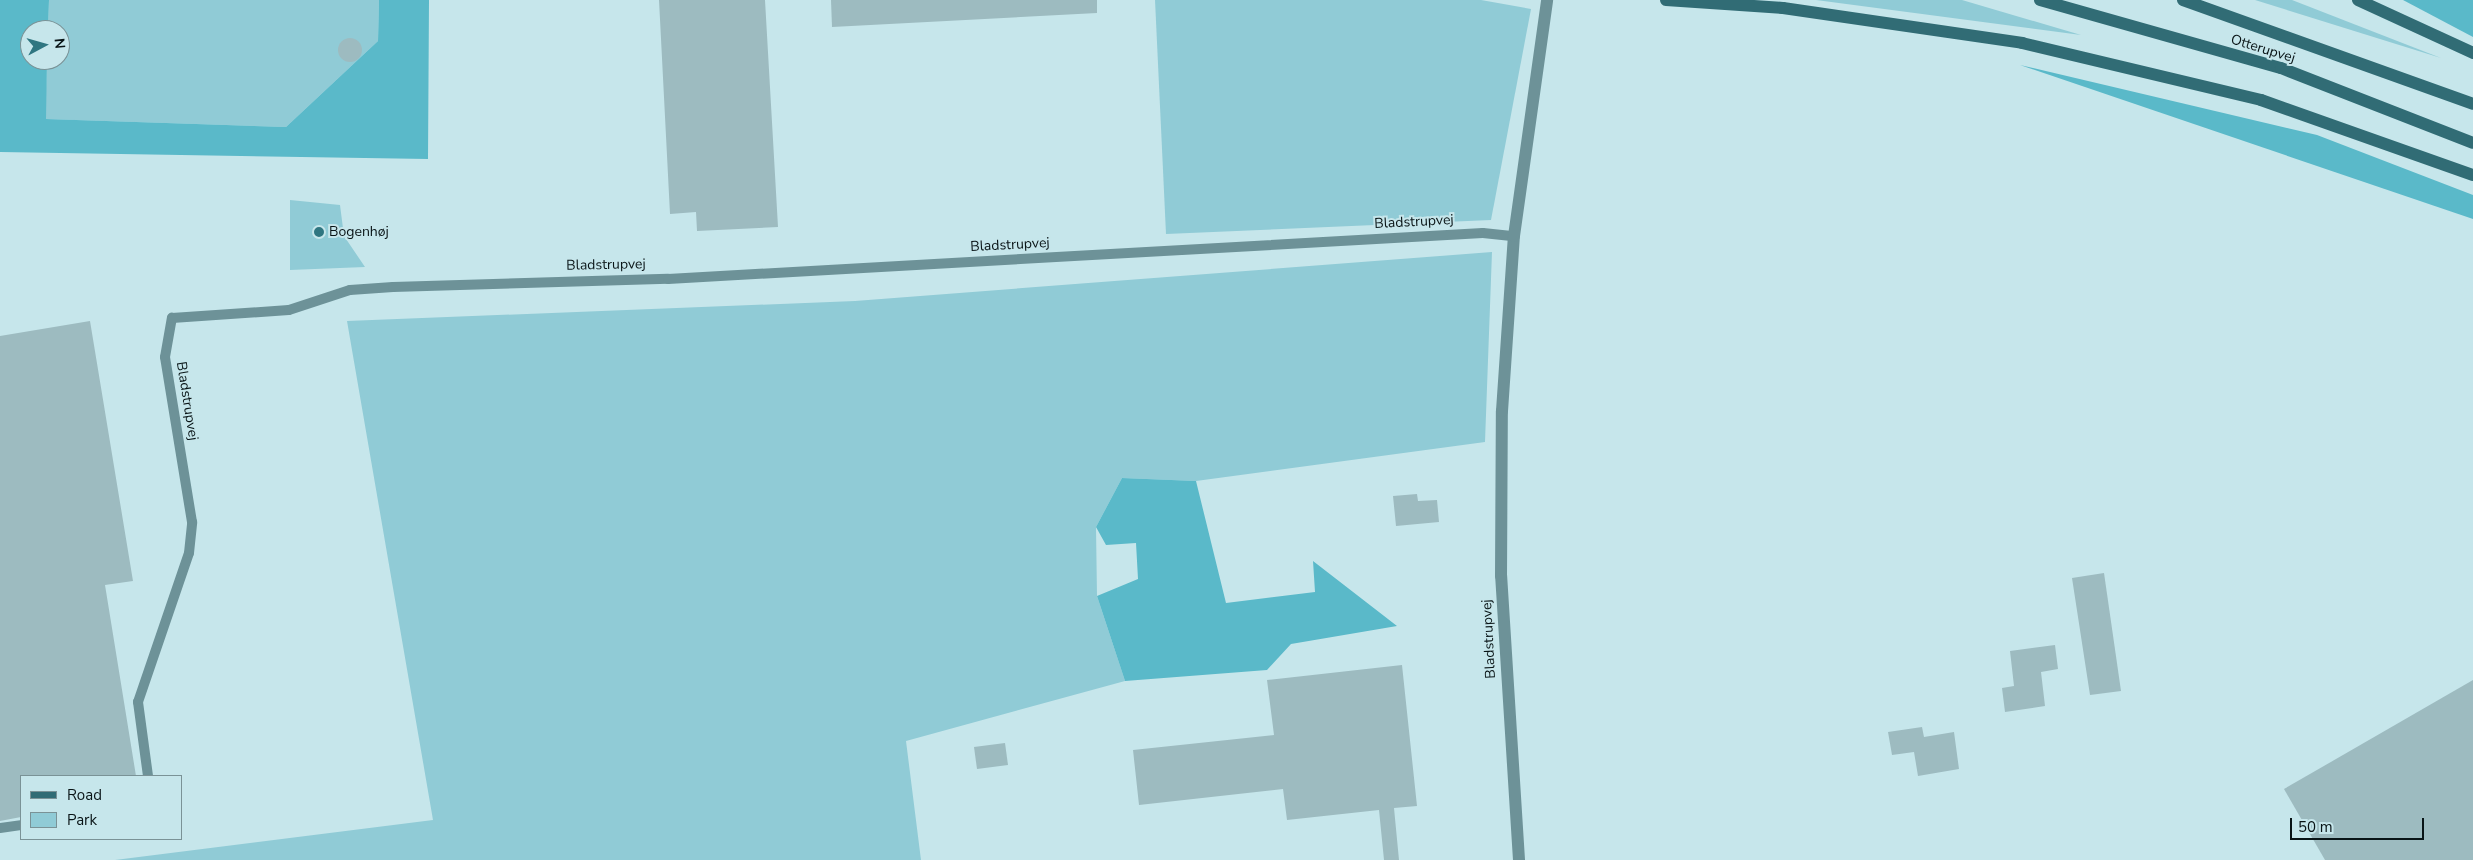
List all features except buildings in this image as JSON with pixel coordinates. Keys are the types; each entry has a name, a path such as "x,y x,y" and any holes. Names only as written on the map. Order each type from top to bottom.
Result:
{"main road":[{"path":"1666,0 1783,8 2022,43 2261,100 2473,175"},
{"name":"Otterupvej","path":"2040,0 2281,68 2473,142"},
{"name":"Otterupvej","path":"2182,0 2473,104"},
{"path":"2358,0 2473,53"}],"street":[{"name":"Bladstrupvej","path":"1519,860 1501,576 1502,410 1514,236 1547,0"}],"lane":[{"name":"Bladstrupvej","path":"148,775 138,702 189,553 192,522 165,356 172,318 289,310 350,290 393,286 668,279 1482,233 1514,236"},
{"path":"0,828 20,825"}],"green space":[{"path":"49,0 379,0 378,41 286,127 45,119 47,70 70,70 70,20 48,20"},
{"path":"1155,0 1481,0 1531,9 1491,220 1166,234"},
{"path":"1816,0 1962,0 2081,35"},
{"path":"2255,0 2292,0 2441,58"},
{"path":"290,200 340,205 344,236 365,267 290,270"},
{"path":"1492,252 1485,442 1196,481 1122,478 1096,527 1097,596 1125,681 906,741 921,860 115,860 433,820 347,321 855,301"}],"shaded area":[{"path":"0,0 49,0 48,20 20,20 20,70 47,70 46,119 286,127 378,41 379,0 429,0 428,159 0,152"},
{"path":"2403,0 2473,0 2473,37"},
{"path":"2020,65 2317,135 2473,195 2473,219"},
{"path":"1122,478 1196,481 1226,603 1315,592 1313,561 1397,626 1291,644 1267,670 1125,681 1097,596 1138,579 1136,543 1106,545 1096,527"}],"place":[{"name":"Bogenhøj","path":"319,232"}]}
